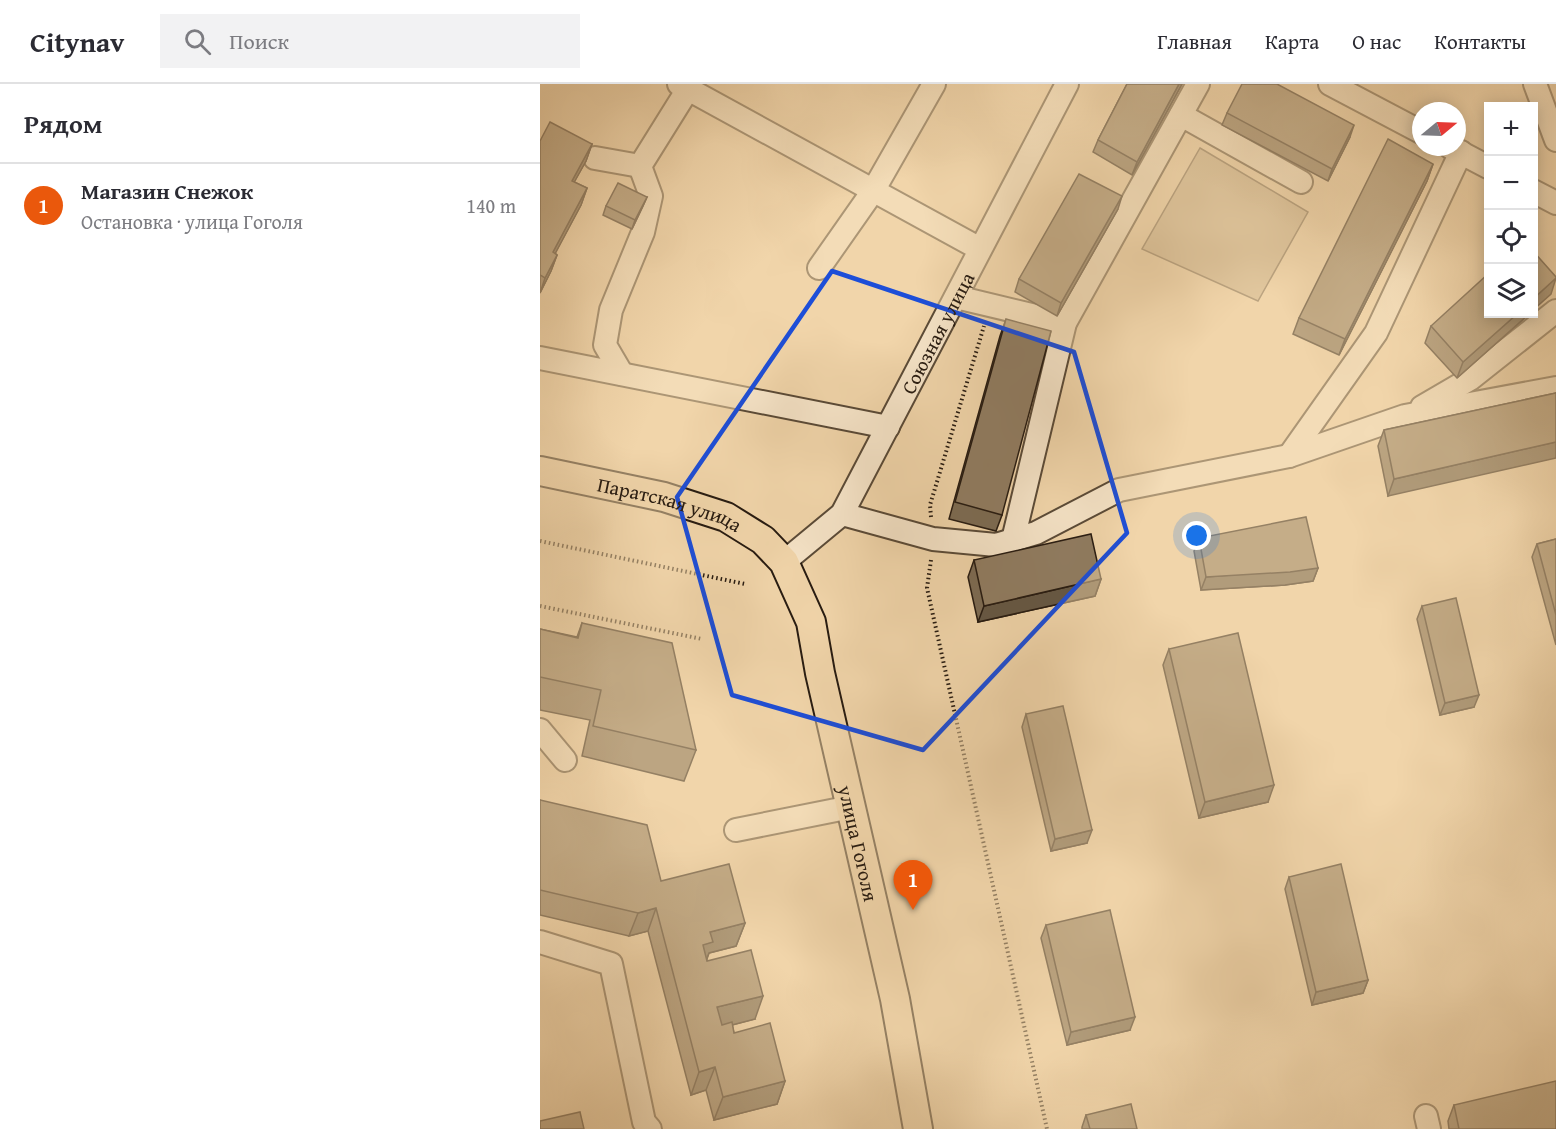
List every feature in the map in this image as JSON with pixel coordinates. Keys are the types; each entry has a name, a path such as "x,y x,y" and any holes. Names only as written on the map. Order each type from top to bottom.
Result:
{"main road":[{"name":"Паратская улица","path":"540,471 664,497 726,517 763,540 784,562"},
{"name":"улица Гоголя","path":"784,562 811,622 820,673 896,999 918,1129"}],"street":[{"path":"819,268 873,190 934,84"},
{"name":"Союзная улица","path":"784,562 842,514 1067,84"},
{"path":"1013,540 1065,323 1198,84"},
{"path":"1330,84 1412,127"},
{"path":"1535,84 1556,140"},
{"path":"622,374 605,345 611,310 644,232 651,196 640,166 684,86 980,249"},
{"path":"1181,115 1301,182"},
{"path":"1466,155 1484,165"},
{"path":"1289,456 1376,333 1453,156"},
{"path":"595,158 640,166"},
{"path":"1538,194 1556,203"},
{"path":"956,297 1065,323"},
{"path":"1405,416 1470,380 1556,311"},
{"path":"540,358 888,427"},
{"path":"842,514 933,539 996,545 1036,533 1119,490 1289,456 1405,416 1556,388"},
{"path":"540,730 565,760"},
{"path":"736,830 851,807"},
{"path":"540,942 611,964 645,1122 650,1129"}],"path":[{"path":"990,305 930,505 933,539 927,588 1047,1129"},
{"path":"540,541 745,584"},
{"path":"540,606 702,639"}],"highlighted area":[{"path":"832,271 1074,352 1127,533 923,750 732,695 677,497"}],"shaded area":[{"path":"1200,148 1308,212 1258,301 1142,249"}],"building":[{"path":"1127,84 1179,84 1137,162 1098,140"},
{"path":"1242,84 1277,84 1354,125 1332,169 1227,113"},
{"path":"550,122 592,144 572,181 587,188 553,252 557,255 545,278 540,275 540,141"},
{"path":"1388,139 1412,152 1412,156 1419,156 1433,164 1345,339 1299,318"},
{"path":"1079,174 1122,196 1061,303 1019,279"},
{"path":"618,183 647,197 635,220 606,206"},
{"path":"1538,257 1556,277 1538,294"},
{"path":"1484,278 1484,318 1512,318 1463,362 1431,326"},
{"path":"1006,319 1051,331 1002,515 955,502"},
{"path":"1556,393 1556,442 1394,479 1384,430"},
{"path":"1306,517 1318,568 1206,577 1199,538"},
{"path":"1091,534 1101,579 984,606 974,560"},
{"path":"1556,539 1556,615 1537,544"},
{"path":"1456,598 1479,695 1445,703 1422,606"},
{"path":"582,623 672,643 696,750 593,726 601,690 540,677 540,629 578,638"},
{"path":"1238,633 1274,785 1205,802 1169,649"},
{"path":"1063,706 1092,830 1055,839 1026,714"},
{"path":"540,800 647,825 661,881 729,864 745,923 710,932 713,942 703,945 707,961 751,950 763,996 717,1007 722,1025 732,1022 734,1033 770,1023 785,1081 723,1097 715,1067 699,1072 656,908 638,913 540,890"},
{"path":"1341,864 1368,980 1316,992 1289,877"},
{"path":"1110,910 1135,1017 1071,1032 1046,925"},
{"path":"1556,1081 1556,1129 1459,1129 1454,1105"},
{"path":"1131,1104 1137,1129 1090,1129 1086,1115"},
{"path":"580,1112 584,1129 540,1129 540,1121"}],"place":[{"name":"Магазин Снежок","path":"913,910"}]}
